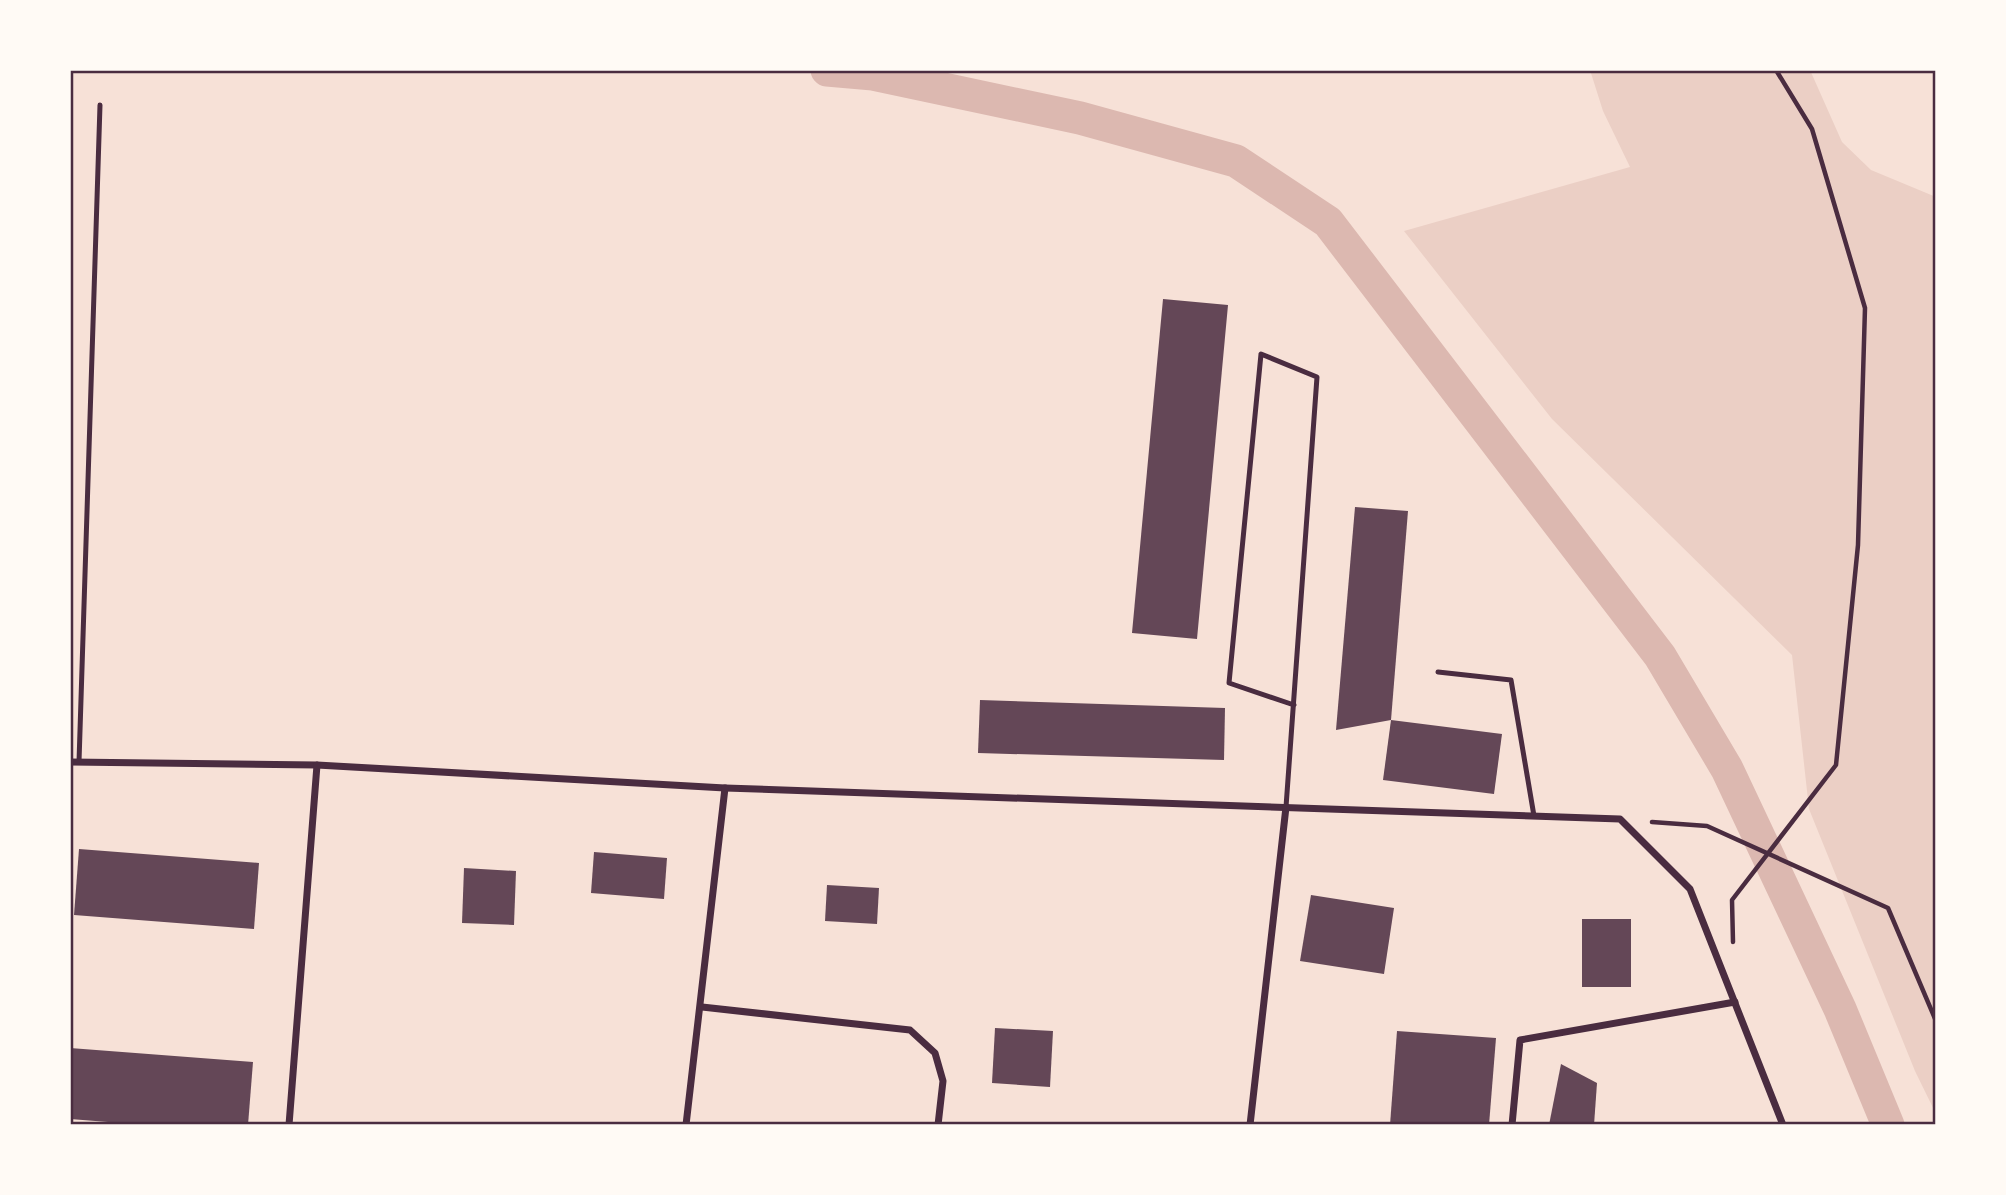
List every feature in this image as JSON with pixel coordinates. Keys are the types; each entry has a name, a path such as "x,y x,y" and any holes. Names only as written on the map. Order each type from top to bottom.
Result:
{"street":[{"path":"74,762 317,765 726,788 1620,819 1690,889 1783,1125"},
{"path":"289,1125 317,765"},
{"path":"686,1125 726,788"},
{"path":"1250,1125 1286,807"},
{"path":"1512,1125 1520,1040 1735,1002"},
{"path":"702,1007 909,1030 935,1053 943,1081 938,1125"}],"lane":[{"path":"74,762 100,105"},
{"path":"1286,807 1294,705 1317,377 1261,354 1229,683 1294,705"},
{"path":"1438,673 1511,680 1534,816"}],"path":[{"path":"1733,951 1732,900 1836,765 1858,545 1865,308 1812,130 1776,70"},
{"path":"1620,819 1707,826 1888,908 1936,1021"}],"shaded area":[{"path":"1590,70 1810,70 1842,142 1871,170 1936,197 1936,1114 1915,1071 1809,809 1792,655 1552,419 1404,231 1630,167 1603,111"}],"building":[{"path":"1163,299 1228,305 1197,639 1132,633"},
{"path":"1355,507 1408,511 1391,720 1336,730"},
{"path":"980,700 1225,708 1224,760 978,753"},
{"path":"1391,720 1502,734 1494,794 1383,780"},
{"path":"79,849 259,863 254,929 74,915"},
{"path":"594,852 667,858 664,899 591,893"},
{"path":"464,868 516,871 514,925 462,923"},
{"path":"827,885 879,888 877,924 825,921"},
{"path":"1311,895 1394,908 1384,974 1300,961"},
{"path":"1582,919 1631,919 1631,987 1582,987"},
{"path":"995,1028 1053,1031 1050,1087 992,1083"},
{"path":"1397,1031 1496,1038 1489,1125 1390,1125"},
{"path":"70,1048 253,1062 248,1125 146,1125 70,1119"},
{"path":"1561,1064 1597,1083 1594,1125 1549,1125"}],"waterway":[{"path":"827,70 873,74 1080,118 1236,161 1328,222 1660,656 1727,769 1840,1009 1888,1125"}]}
